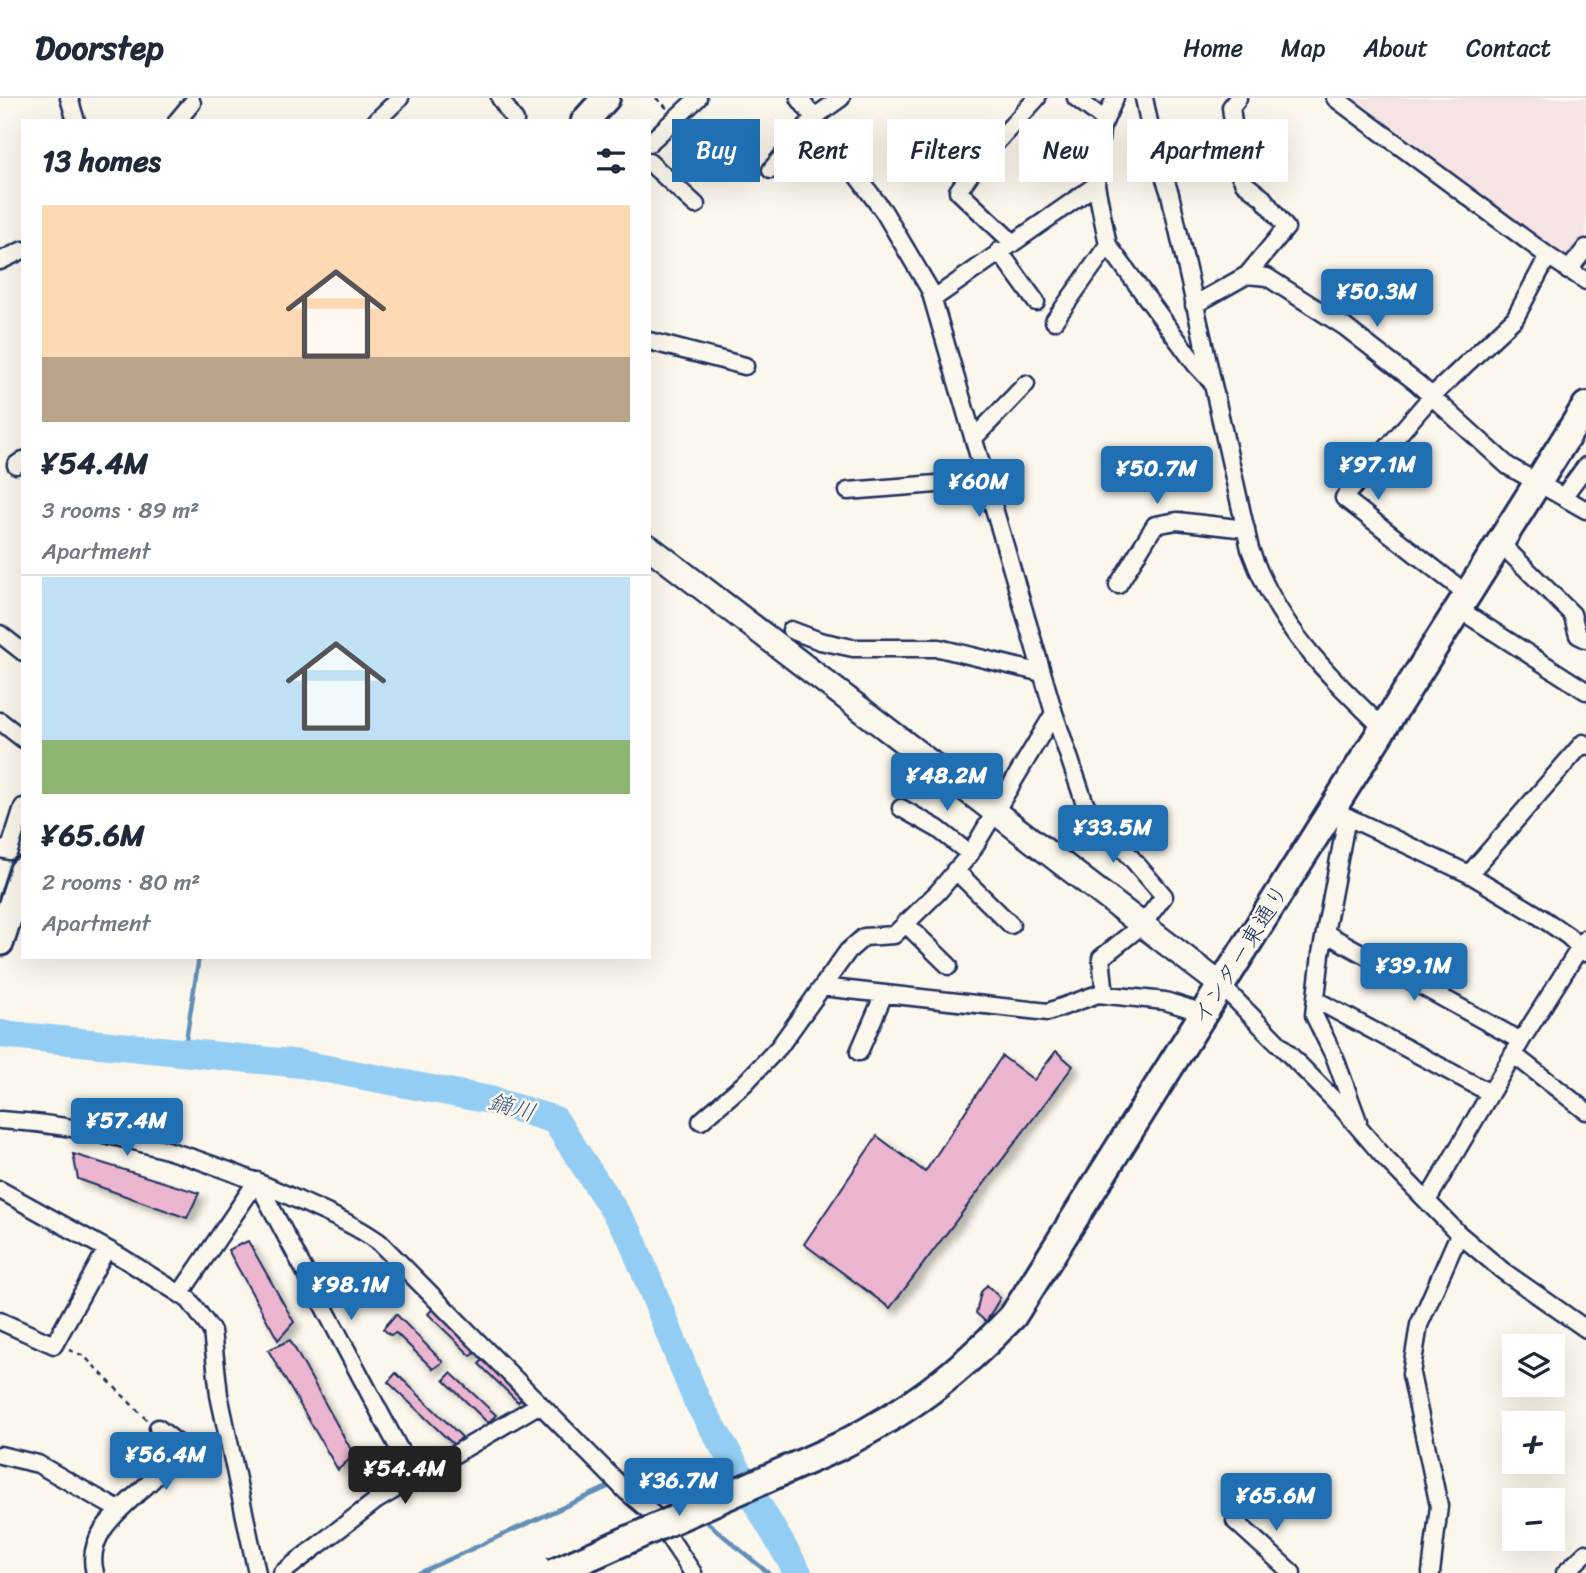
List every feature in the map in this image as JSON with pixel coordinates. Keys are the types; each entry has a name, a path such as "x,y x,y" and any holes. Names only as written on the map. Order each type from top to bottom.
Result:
{"main road":[{"path":"587,119 606,98"},
{"name":"インター東通り","path":"553,1573 838,1447 889,1420 936,1389 979,1352 1013,1316 1221,985 1341,809 1382,727 1584,416"},
{"path":"0,942 21,877"}],"street":[{"path":"69,98 75,119"},
{"path":"378,119 400,98"},
{"path":"500,98 514,119"},
{"path":"651,142 698,98"},
{"path":"799,98 884,212 915,259 933,299 1054,713 1085,804 1164,896 1142,925 1101,957 1105,995"},
{"path":"771,170 813,118 842,98"},
{"path":"1036,302 1005,247 958,191 982,158 1037,98"},
{"path":"1076,98 1104,119"},
{"path":"1105,119 1115,98"},
{"path":"1144,98 1154,146 1170,194 1246,529 1260,577 1286,625 1316,664 1382,727"},
{"path":"1194,305 1247,275 1286,228 1263,198 1244,183 1228,151 1234,131 1231,107 1238,98"},
{"path":"1335,98 1548,257 1586,281"},
{"path":"179,119 192,103"},
{"path":"651,164 696,205"},
{"path":"1096,182 1108,245 1196,365 1212,382"},
{"path":"933,299 1096,185"},
{"path":"1054,321 1108,245"},
{"path":"1568,271 1586,248"},
{"path":"0,261 21,251"},
{"path":"1548,257 1515,318 1431,397 1343,498 1462,601 1586,691"},
{"path":"1247,275 1267,278 1345,327 1483,440 1508,466 1586,510"},
{"path":"651,342 745,366"},
{"path":"974,438 1026,384"},
{"path":"1563,498 1586,466"},
{"path":"848,491 987,480"},
{"path":"1118,585 1155,525 1178,521 1246,529"},
{"path":"1500,542 1572,614 1578,635 1586,639"},
{"path":"651,549 1221,985 1459,1234 1503,1271 1586,1329"},
{"path":"791,630 820,641 853,648 939,648 1042,673"},
{"path":"0,634 21,650"},
{"path":"701,1121 745,1083 779,1047 822,986 864,937 894,934 970,854 1054,713"},
{"path":"0,721 21,737"},
{"path":"1469,874 1583,743 1586,746"},
{"path":"901,808 938,829 970,854"},
{"path":"1362,1131 1335,1058 1314,1015 1341,809 1469,874 1584,947 1517,1047 1427,1201"},
{"path":"0,849 9,851 21,813"},
{"path":"955,870 1011,925"},
{"path":"905,923 949,966"},
{"path":"1325,933 1517,1047 1586,1111"},
{"path":"822,986 1048,1012 1098,994 1165,1001 1204,1013"},
{"path":"859,1052 884,994"},
{"path":"1316,1000 1490,1093"},
{"path":"0,1120 72,1125 150,1145 257,1181 360,1228 379,1242 627,1492 654,1515 693,1573"},
{"path":"180,1294 257,1181"},
{"path":"257,1181 415,1479"},
{"path":"0,1190 180,1294 189,1300 212,1331 219,1395 257,1573"},
{"path":"1431,1573 1439,1506 1411,1374 1419,1325 1459,1234"},
{"path":"0,1321 54,1345 106,1250"},
{"path":"282,1573 377,1500 540,1404"},
{"path":"95,1573 94,1549 117,1509 156,1476 180,1445 158,1428"},
{"path":"0,1455 38,1464 117,1509"},
{"path":"1235,1521 1292,1573"},
{"path":"1564,1573 1586,1553"}],"path":[{"path":"54,1345 84,1356 138,1413 158,1428"}],"shaded area":[{"path":"1347,98 1586,98 1586,244 1581,251 1558,258"}],"building":[{"path":"1056,1051 1073,1066 890,1308 804,1244 877,1136 925,1172 1002,1056 1034,1080"},
{"path":"73,1154 199,1193 187,1218 78,1179"},
{"path":"248,1241 294,1322 278,1340 228,1250"},
{"path":"987,1285 1000,1298 986,1322 976,1313 981,1292"},
{"path":"434,1307 480,1350 471,1356 428,1314"},
{"path":"396,1314 443,1362 433,1369 396,1333 390,1335 383,1329"},
{"path":"290,1340 354,1455 338,1470 268,1350"},
{"path":"486,1357 525,1395 518,1402 479,1364"},
{"path":"396,1373 462,1437 454,1445 388,1382"},
{"path":"451,1373 496,1415 488,1423 444,1380"}],"waterway":[{"path":"184,1053 199,959"},
{"name":"鏑川","path":"0,1034 301,1064 490,1100 555,1120 630,1235 696,1399 798,1573"},
{"path":"624,1481 650,1475 684,1504"},
{"path":"419,1573 612,1485"},
{"path":"702,1518 768,1573"}]}
